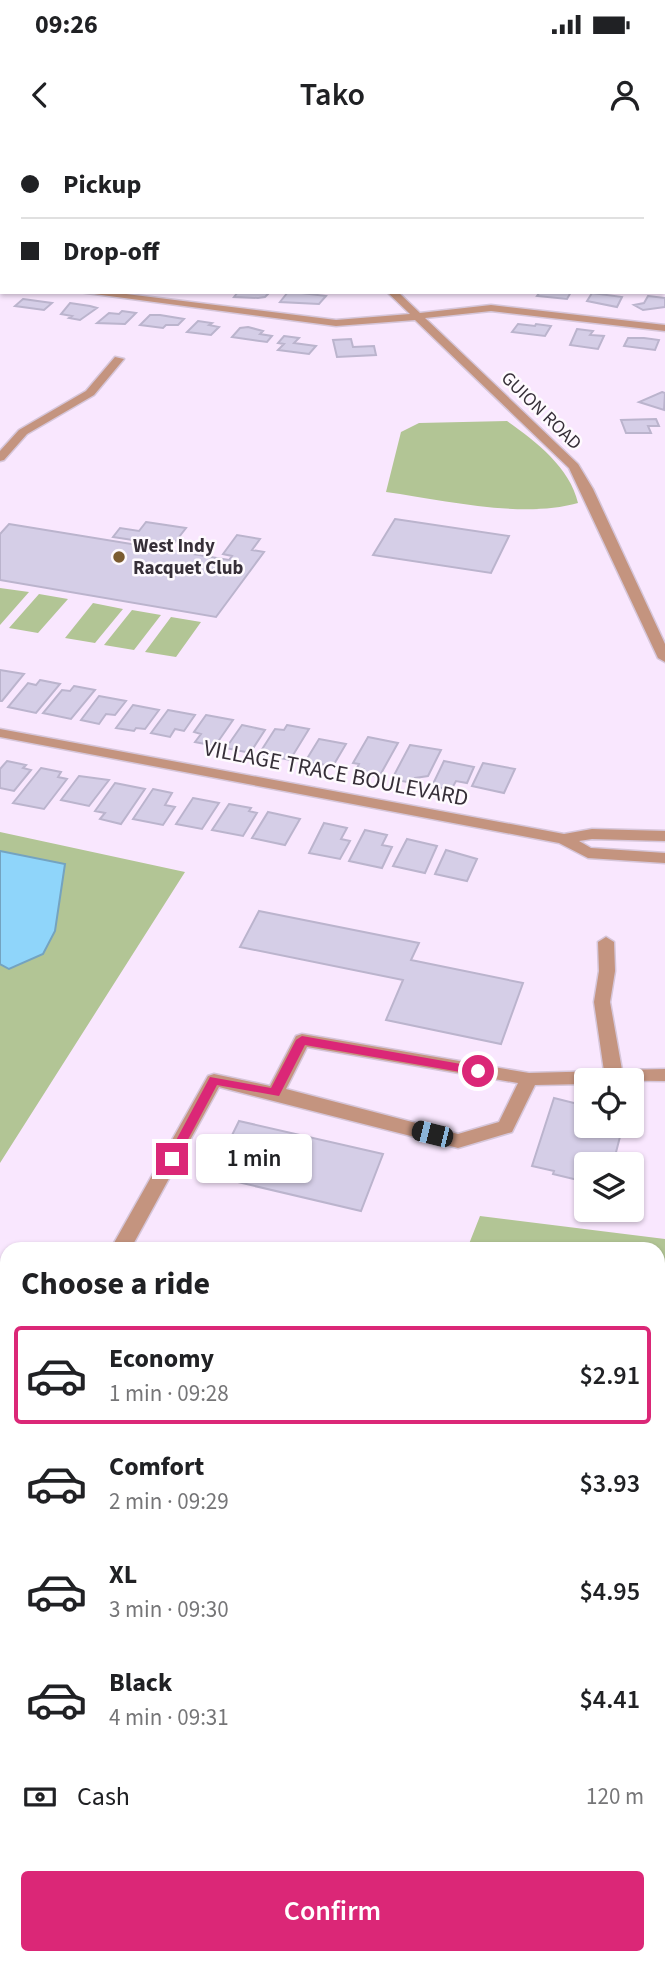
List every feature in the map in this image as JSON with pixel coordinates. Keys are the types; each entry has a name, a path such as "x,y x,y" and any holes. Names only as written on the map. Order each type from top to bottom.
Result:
{"street":[{"path":"114,294 327,323 367,322 482,308 665,328"},
{"name":"GUION ROAD","path":"393,294 574,466 665,658"},
{"path":"0,458 23,432 90,393 120,359"},
{"name":"VILLAGE TRACE BOULEVARD","path":"0,733 564,839 592,834 665,836"},
{"path":"564,839 588,853 665,858"},
{"path":"606,942 607,971 602,1002 613,1068"},
{"path":"275,1093 302,1040 529,1079 574,1078"},
{"path":"644,1075 665,1074"},
{"path":"125,1242 196,1117 214,1080 275,1093 458,1141 506,1126 529,1079"}],"green space":[{"path":"507,421 550,456 567,478 578,503 556,507 508,509 386,492 401,432 419,423"},
{"path":"0,588 29,592 0,625"},
{"path":"39,594 68,599 38,633 9,628"},
{"path":"93,603 123,609 95,643 65,638"},
{"path":"132,610 161,615 134,650 104,645"},
{"path":"171,617 201,622 176,657 145,652"},
{"path":"0,832 185,872 0,1163"},
{"path":"480,1216 665,1239 665,1242 470,1242"}],"water":[{"path":"0,851 65,864 55,931 43,954 9,969 0,964"}],"building":[{"path":"236,294 268,294 258,298 234,297"},
{"path":"286,294 326,296 319,304 280,302"},
{"path":"538,294 570,294 567,299 537,296"},
{"path":"591,294 622,297 617,307 587,301"},
{"path":"648,296 665,298 665,307 643,310 634,305 644,303"},
{"path":"23,299 52,303 44,310 15,306"},
{"path":"70,303 97,308 80,320 69,318 72,316 61,314"},
{"path":"122,311 136,313 125,324 97,323 109,313 119,314"},
{"path":"150,315 184,319 178,325 166,325 163,328 140,325"},
{"path":"198,321 219,327 211,335 187,332"},
{"path":"518,324 551,326 545,336 512,332"},
{"path":"240,328 263,331 260,334 272,336 267,342 232,337"},
{"path":"577,329 593,331 590,335 604,336 598,349 570,345"},
{"path":"284,336 299,338 294,343 316,346 309,354 278,350 284,344 278,343"},
{"path":"628,338 659,340 655,350 624,346"},
{"path":"351,339 353,347 374,346 376,355 337,357 333,340"},
{"path":"665,393 664,410 639,402"},
{"path":"656,419 659,426 648,426 651,433 626,433 621,420"},
{"path":"395,519 509,536 491,573 373,555"},
{"path":"146,522 186,528 172,546 113,537 120,528 139,531"},
{"path":"9,524 229,560 232,556 223,554 237,535 260,539 252,550 264,552 216,617 0,580 0,534"},
{"path":"0,670 24,674 2,701 0,701"},
{"path":"40,680 60,684 36,713 8,707 28,683 36,685"},
{"path":"74,686 95,690 71,719 43,713 62,690 70,691"},
{"path":"99,696 126,701 115,715 106,714 99,724 81,720"},
{"path":"133,705 159,710 145,729 136,728 134,731 116,728"},
{"path":"168,710 195,715 184,731 175,729 170,737 151,733"},
{"path":"206,715 233,720 215,746 195,742 201,734 194,732"},
{"path":"242,725 265,730 250,753 226,748"},
{"path":"287,725 309,729 290,760 259,754 275,729 284,730"},
{"path":"368,737 398,743 379,777 360,773 363,769 357,768 359,764 353,763"},
{"path":"319,739 346,744 333,766 305,762"},
{"path":"410,745 441,750 428,776 415,778 412,783 392,779"},
{"path":"7,761 26,765 23,768 31,770 14,791 0,788 0,769"},
{"path":"444,761 474,767 467,783 456,781 451,790 432,786"},
{"path":"483,763 515,769 504,793 472,786"},
{"path":"41,768 61,772 58,777 67,779 44,809 13,803"},
{"path":"79,776 109,780 89,806 61,800"},
{"path":"115,783 145,789 121,824 100,819 105,813 95,811"},
{"path":"153,789 172,793 165,805 175,807 163,825 133,819"},
{"path":"193,798 219,803 202,829 176,824"},
{"path":"229,804 251,808 249,811 257,813 243,836 212,830"},
{"path":"268,812 300,819 285,845 252,838"},
{"path":"324,823 347,828 341,839 350,841 340,859 309,853"},
{"path":"365,830 387,835 382,845 392,847 382,868 349,861"},
{"path":"407,839 437,846 425,873 393,866"},
{"path":"446,850 477,859 467,881 435,874"},
{"path":"259,911 419,943 411,960 523,983 501,1044 386,1020 403,980 240,947"},
{"path":"554,1098 574,1103 574,1138 620,1138 616,1152 574,1152 574,1179 532,1166"},
{"path":"239,1121 383,1154 361,1211 212,1176"}],"place":[{"name":"West Indy Racquet Club","path":"119,557"}],"route":[{"path":"172,1159 214,1080 275,1093 302,1040 478,1071"}]}
